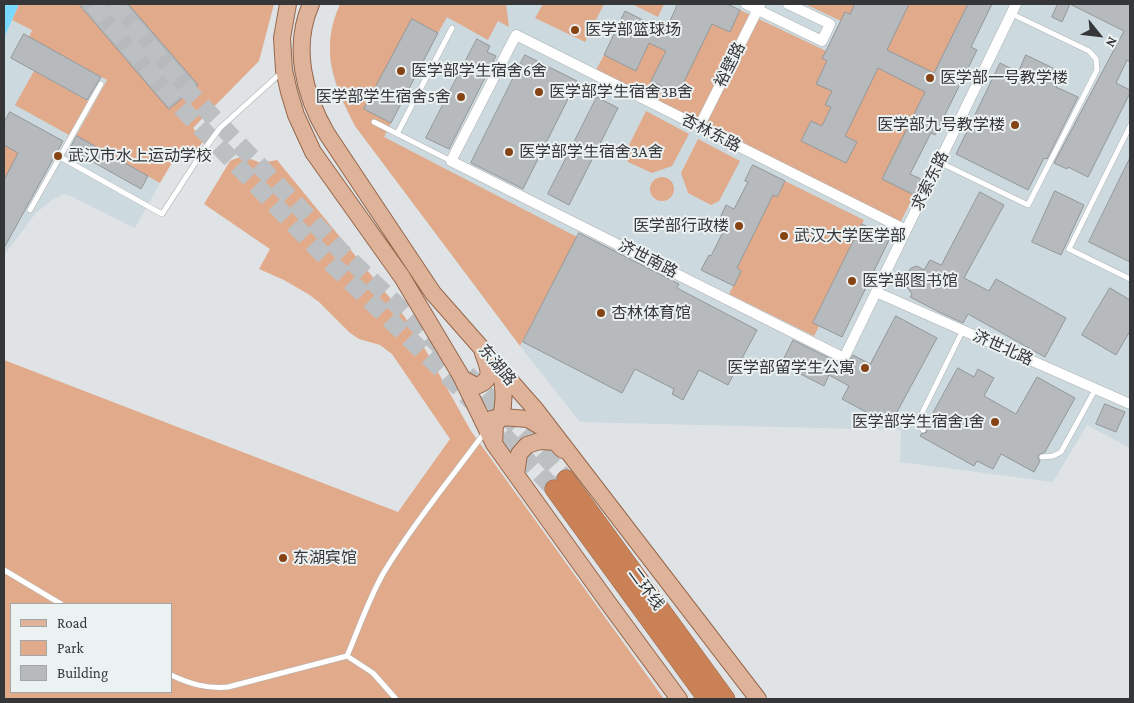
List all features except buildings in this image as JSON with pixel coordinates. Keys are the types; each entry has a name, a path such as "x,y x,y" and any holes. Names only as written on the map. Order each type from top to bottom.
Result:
{"highway":[{"name":"二环线","path":"707,699 560,484 726,699"}],"main road":[{"name":"东湖路","path":"288,4 282,38 284,70 296,115 313,152 402,277 462,378 494,444 608,604 679,699"},
{"name":"东湖路","path":"311,4 301,40 301,55 307,88 315,112 335,147 433,293 557,436 758,699"},
{"path":"462,378 476,386 483,384 488,378 490,371 479,344"},
{"path":"494,444 495,425 501,417 504,405 504,387 500,369"},
{"path":"484,422 501,417 528,419 557,436"},
{"path":"516,474 519,454 528,445 540,441 554,442 577,463"}],"street":[{"path":"746,4 760,7 822,41 830,24 788,4"},
{"name":"求索东路","path":"844,358 1016,4"},
{"name":"裕壁路","path":"699,127 760,7"},
{"name":"杏林东路","path":"451,161 516,36 906,230"},
{"name":"济世南路","path":"451,161 844,358"},
{"name":"济世北路","path":"876,292 1130,404"}],"lane":[{"path":"939,162 1028,205 1096,70 1096,59 1089,52 1012,14"},
{"path":"397,134 452,28"},
{"path":"60,157 162,214 215,134 284,70"},
{"path":"30,210 101,84"},
{"path":"374,122 451,161"},
{"path":"1130,126 1069,249 1130,279"},
{"path":"923,430 920,423 922,413 963,330"},
{"path":"1042,457 1053,456 1061,452 1095,390"},
{"path":"347,656 368,604 384,573 484,422"},
{"path":"4,570 59,603"},
{"path":"172,675 199,686 213,688 228,687 347,656 373,673 396,699"}],"shaded area":[{"name":"武汉大学医学部","path":"340,4 1130,4 1130,448 1087,425 1053,482 900,462 901,430 580,422 520,346 355,126 337,90 330,62 330,40"},
{"name":"武汉市水上运动学校","path":"12,20 32,30 29,37 107,80 77,136 160,183 135,228 64,194 52,200 36,213 4,255 4,93 6,89 4,83 4,38"}],"green space":[{"path":"19,4 274,4 259,61 193,128 204,140 188,163 176,156 160,183 76,136 107,80 29,37 32,30 12,20"},
{"path":"340,4 506,4 509,27 498,21 488,40 447,17 438,33 412,19 364,109 391,123 384,137 577,237 520,346 355,126 335,81 330,52 334,21"},
{"name":"医学部篮球场","path":"543,4 604,4 585,42 535,18"},
{"path":"632,4 664,4 658,17"},
{"path":"805,4 855,4 850,14 845,12 841,21"},
{"path":"909,4 968,4 934,73 887,50"},
{"path":"740,10 826,51 822,58 827,61 817,83 832,91 825,104 831,107 822,126 811,121 801,141 846,163 857,142 845,136 878,68 925,92 882,179 914,195 900,223 596,70 604,55 636,71 649,43 666,51 651,81 678,94 712,24 730,32"},
{"path":"34,71 88,101 69,135 15,105"},
{"path":"646,111 689,134 672,166 652,173 628,162 625,153"},
{"path":"698,139 740,161 719,201 711,205 688,193 681,173"},
{"path":"4,145 18,153 4,180"},
{"name":"东湖宾馆","path":"237,158 248,158 261,163 277,160 399,309 416,333 471,431 664,699 4,699 4,360 398,512 450,439 392,354 380,345 359,339 350,333 319,302 308,294 284,280 259,269 270,249 204,204 230,161"},
{"path":"662,177 667,178 673,184 673,194 667,200 662,201 657,200 651,194 650,189 651,184 657,178"},
{"path":"785,181 864,220 813,322 819,326 814,336 729,294 741,271 737,268 773,195 777,197"}],"water":[{"path":"4,4 19,4 4,38"}],"tunnel":[{"path":"94,4 177,103 331,263 449,377 554,489"},
{"path":"113,4 189,92 341,251 444,350"},
{"path":"467,374 566,479"}],"place":[{"name":"医学部篮球场","path":"575,30"},
{"name":"医学部学生宿舍6舍","path":"401,71"},
{"name":"医学部一号教学楼","path":"930,78"},
{"name":"医学部学生宿舍3B舍","path":"539,92"},
{"name":"医学部学生宿舍5舍","path":"461,97"},
{"name":"医学部九号教学楼","path":"1015,125"},
{"name":"医学部学生宿舍3A舍","path":"509,152"},
{"name":"武汉市水上运动学校","path":"58,156"},
{"name":"医学部行政楼","path":"739,226"},
{"name":"武汉大学医学部","path":"784,236"},
{"name":"医学部图书馆","path":"852,281"},
{"name":"杏林体育馆","path":"601,313"},
{"name":"医学部留学生公寓","path":"865,368"},
{"name":"医学部学生宿舍1舍","path":"995,422"},
{"name":"东湖宾馆","path":"283,558"}]}
